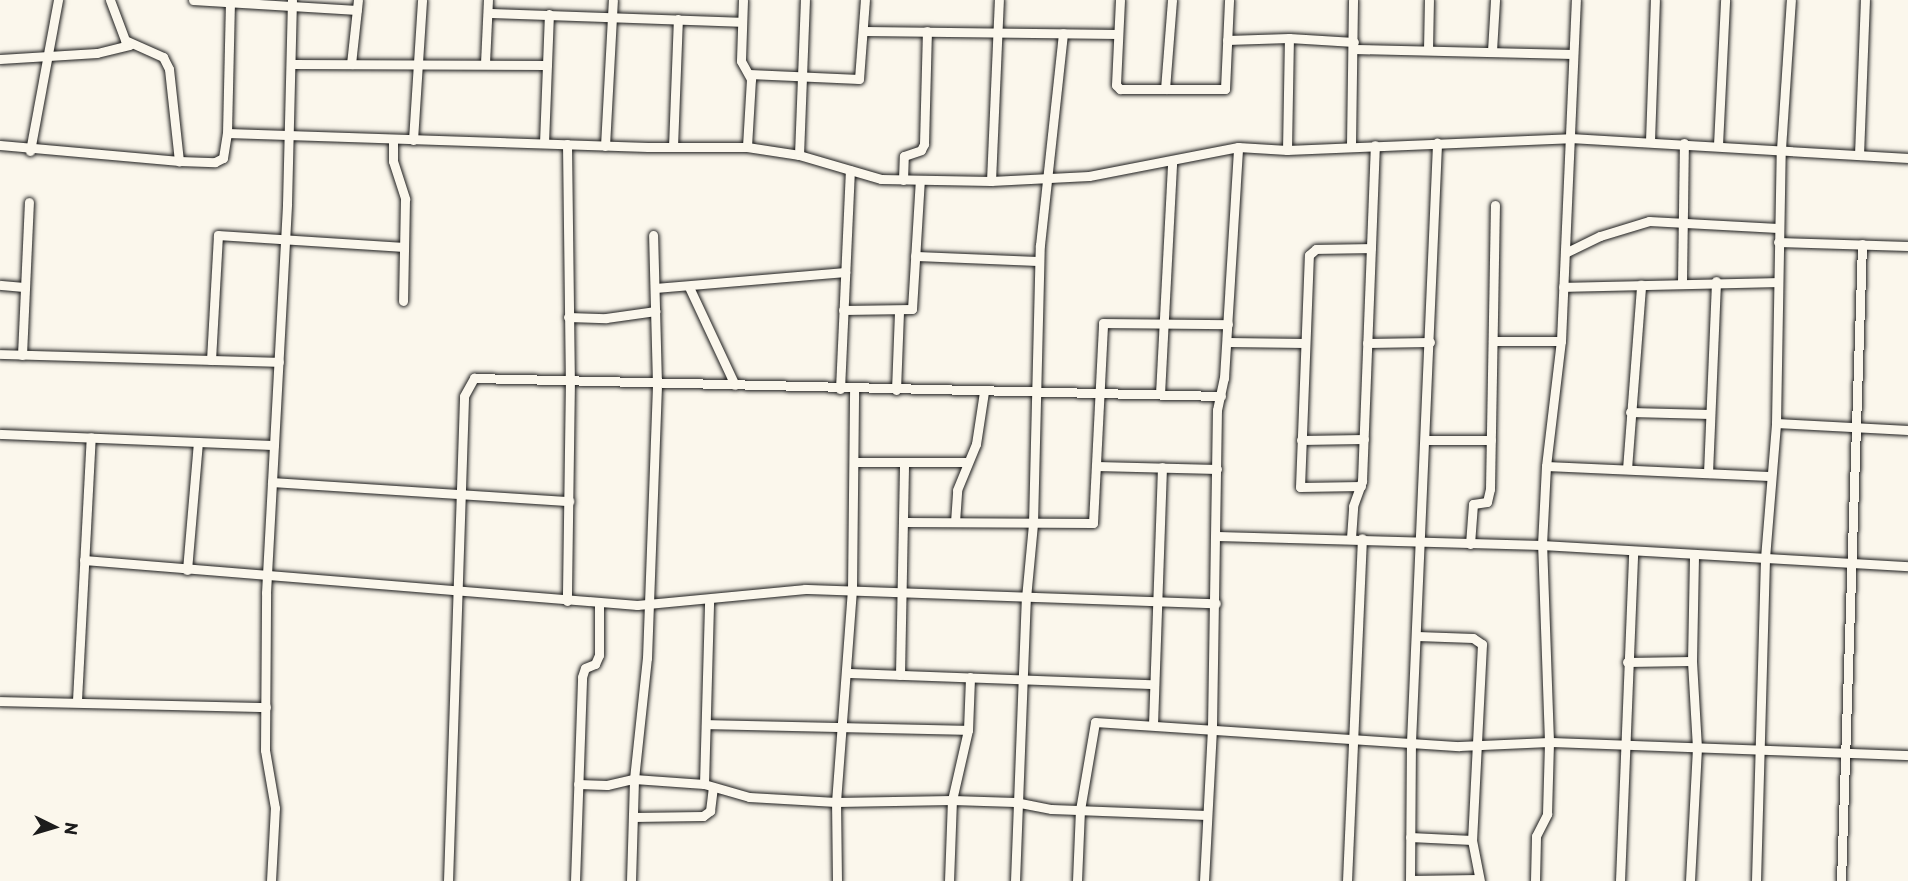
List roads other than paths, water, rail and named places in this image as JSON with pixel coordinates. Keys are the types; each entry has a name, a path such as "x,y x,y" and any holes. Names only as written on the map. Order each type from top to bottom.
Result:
{"street":[{"path":"30,151 58,0"},
{"path":"110,0 120,32 130,45 163,57 169,69 179,161"},
{"path":"193,0 358,5 351,64"},
{"path":"413,140 422,0"},
{"path":"485,63 488,0"},
{"path":"605,146 613,0"},
{"path":"743,0 741,65 748,74 747,147"},
{"path":"799,155 805,0"},
{"path":"748,74 859,79 865,0"},
{"path":"992,182 999,0"},
{"path":"1120,0 1116,85 1120,89 1225,89 1229,0"},
{"path":"1165,89 1172,0"},
{"path":"1351,146 1353,0"},
{"path":"1428,50 1429,0"},
{"path":"1492,51 1495,0"},
{"path":"1535,881 1536,836 1546,814 1549,742 1542,545 1546,466 1561,341 1576,0"},
{"path":"1650,141 1655,0"},
{"path":"1718,145 1725,0"},
{"path":"1756,881 1765,558 1769,476 1776,423 1776,282 1781,149 1791,0"},
{"path":"1859,155 1865,0"},
{"path":"0,145 30,151 179,161 215,162 223,158 227,133 230,1"},
{"path":"271,881 275,808 265,750 267,575 290,135 293,64 292,3"},
{"path":"488,13 742,22"},
{"path":"544,143 549,14"},
{"path":"673,147 678,19"},
{"path":"864,31 1118,34"},
{"path":"903,180 904,156 921,150 924,144 927,32"},
{"path":"1015,881 1015,802 1026,598 1033,524 1039,261 1063,33"},
{"path":"1227,40 1289,38 1354,46 1573,54"},
{"path":"1287,150 1289,38"},
{"path":"0,59 49,58 113,51 130,45"},
{"path":"293,64 547,65"},
{"path":"227,133 605,146 747,147 799,155 850,170 903,180 992,182 1048,179 1172,163 1238,147 1287,150 1570,138 1908,158"},
{"path":"393,139 393,161 405,199 403,301"},
{"path":"1417,636 1481,641 1479,746 1472,840 1479,880 1410,880 1411,742 1422,542 1437,142"},
{"path":"1682,282 1681,222 1684,143"},
{"path":"567,144 570,378 567,601"},
{"path":"1352,538 1353,506 1361,486 1364,439 1375,145"},
{"path":"1204,881 1216,603 1217,410 1221,396 1227,342 1238,147"},
{"path":"1160,394 1172,163"},
{"path":"840,389 850,170"},
{"path":"843,310 899,312 912,309 920,180"},
{"path":"22,355 29,202"},
{"path":"1470,544 1473,504 1488,500 1495,205"},
{"path":"1565,253 1600,236 1649,221 1778,228"},
{"path":"211,360 218,235 404,247"},
{"path":"631,881 634,779 649,605 657,384 653,235"},
{"path":"1778,242 1908,246"},
{"path":"1841,881 1843,754 1863,244"},
{"path":"1361,486 1300,488 1305,343 1311,251 1371,248"},
{"path":"915,256 1039,261"},
{"path":"655,288 845,272"},
{"path":"1563,287 1716,281 1776,282"},
{"path":"1708,472 1716,281"},
{"path":"0,285 25,287"},
{"path":"1627,469 1641,285"},
{"path":"689,286 735,386"},
{"path":"568,317 606,318 656,311"},
{"path":"896,390 899,312"},
{"path":"904,522 1093,523 1103,323 1228,324"},
{"path":"1493,341 1561,341"},
{"path":"1227,342 1305,343"},
{"path":"1367,343 1430,342"},
{"path":"0,354 279,362"},
{"path":"448,881 455,590 464,396 474,378 570,378 657,384 854,390 1221,396"},
{"path":"837,881 836,802 852,590 854,390"},
{"path":"955,522 957,490 978,436 984,392"},
{"path":"1630,412 1710,414"},
{"path":"1776,423 1908,430"},
{"path":"0,434 274,445"},
{"path":"77,700 91,438"},
{"path":"1301,440 1364,439"},
{"path":"1426,440 1491,440"},
{"path":"187,570 198,442"},
{"path":"854,462 968,462"},
{"path":"900,675 904,463"},
{"path":"1096,466 1217,469"},
{"path":"1546,466 1769,476"},
{"path":"1153,725 1155,601 1162,467"},
{"path":"272,482 568,501"},
{"path":"1217,536 1362,538 1542,545 1633,553 1908,566"},
{"path":"1347,881 1362,538"},
{"path":"1620,881 1623,745 1633,553"},
{"path":"1690,881 1697,748 1692,661 1694,556"},
{"path":"84,560 567,601 649,605 709,600 787,589 1216,603"},
{"path":"633,817 703,816 710,811 706,724 709,600"},
{"path":"575,881 582,677 585,668 595,664 599,655 599,603"},
{"path":"1627,662 1692,661"},
{"path":"847,673 1153,684"},
{"path":"949,881 952,800 968,730 970,677"},
{"path":"0,701 77,700 266,707"},
{"path":"706,724 841,729 968,730"},
{"path":"1077,881 1080,810 1094,724 1212,728 1479,746 1549,742 1908,755"},
{"path":"579,784 607,785 634,779 709,786 742,796 836,802 952,800 1015,802 1080,810 1208,815"},
{"path":"1410,837 1472,840"}]}
